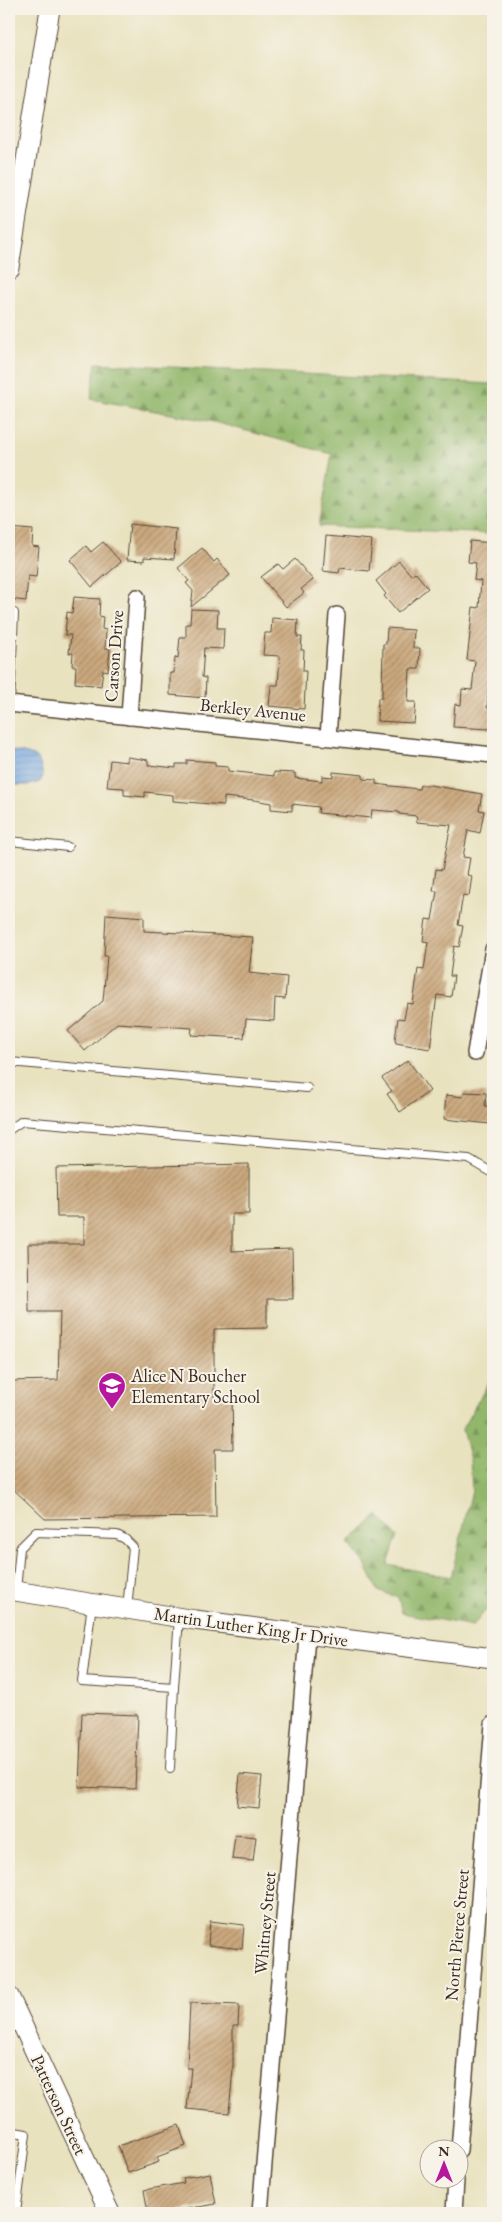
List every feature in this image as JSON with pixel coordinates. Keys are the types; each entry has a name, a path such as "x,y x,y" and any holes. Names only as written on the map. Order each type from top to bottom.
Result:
{"street":[{"path":"9,267 11,233 50,9"},
{"name":"Carson Drive","path":"129,717 137,597"},
{"path":"328,737 337,615"},
{"name":"Berkley Avenue","path":"10,704 493,755"},
{"path":"475,1052 493,949"},
{"name":"Martin Luther King Jr Drive","path":"12,1591 307,1636 493,1658"},
{"name":"Whitney Street","path":"260,2213 307,1636"},
{"name":"North Pierce Street","path":"460,2140 493,1724"},
{"name":"Patterson Street","path":"9,1996 110,2213"},
{"path":"454,2213 455,2190"}],"lane":[{"path":"10,704 14,613"},
{"path":"9,841 68,847"},
{"path":"9,1062 306,1088"},
{"path":"9,1130 22,1121 449,1157 469,1159 493,1173"},
{"path":"12,1591 20,1548 36,1532 117,1534 133,1547 127,1609"},
{"path":"92,1604 82,1681 174,1687"},
{"path":"170,1768 180,1618"},
{"path":"9,2131 26,2134 16,2213"}],"green space":[{"path":"96,363 493,384 493,534 319,526 332,454 214,422 91,399"},
{"path":"493,1375 493,1608 485,1611 473,1626 402,1613 398,1597 378,1591 364,1562 348,1543 378,1515 397,1536 388,1565 451,1577 472,1491 470,1460 462,1429"}],"water":[{"path":"14,751 31,755 38,760 43,776 40,782 29,785 9,785 9,752"}],"building":[{"path":"130,524 176,529 174,559 144,557 144,561 127,560"},
{"path":"9,528 33,530 32,546 39,547 36,577 28,576 26,601 9,599"},
{"path":"326,536 372,540 369,571 340,568 339,573 323,571"},
{"path":"470,541 493,543 493,681 489,680 487,708 492,709 490,729 453,727 455,704 461,705 462,689 472,690 475,661 467,660 473,607 479,608 481,581 474,580 476,563 468,562"},
{"path":"103,542 121,562 92,587 70,560 86,546 91,552"},
{"path":"202,548 214,562 217,559 230,575 191,607 193,591 186,583 189,581 178,568"},
{"path":"295,559 313,580 301,589 304,593 286,607 261,577 278,564 283,569"},
{"path":"399,561 411,575 415,572 428,588 398,613 384,596 386,594 376,581"},
{"path":"74,597 100,599 99,616 103,617 102,629 106,630 105,648 110,648 108,671 103,670 101,686 75,683 76,666 72,666 73,653 69,653 71,635 65,635 67,612 72,613"},
{"path":"191,609 218,610 217,628 224,628 223,649 204,648 202,677 206,678 205,698 170,695 170,673 174,673 175,657 178,658 180,637 186,637 186,624 190,624"},
{"path":"272,618 298,620 297,637 302,637 301,650 304,650 303,671 306,671 304,709 269,706 271,685 278,685 280,656 263,655 265,633 271,633"},
{"path":"387,628 414,630 413,648 420,648 419,669 410,669 408,702 416,702 414,723 377,721 378,698 382,698 383,644 386,644"},
{"path":"127,757 148,760 148,765 176,768 176,764 187,764 187,760 215,762 215,766 228,767 228,771 274,776 274,772 295,773 295,778 322,781 322,776 333,777 333,772 363,775 363,779 376,780 376,784 419,789 420,785 430,785 482,794 479,810 484,811 480,833 468,830 463,857 470,858 467,875 472,876 469,896 463,895 458,925 463,926 459,947 454,946 450,976 454,976 451,997 437,995 430,1049 396,1043 395,1040 398,1018 404,1019 407,1003 413,1004 418,969 424,970 428,942 423,941 426,919 432,920 437,891 433,891 436,869 442,870 451,825 416,822 417,816 399,814 399,812 372,810 371,818 318,813 319,807 292,804 292,811 271,809 271,803 224,797 224,805 173,801 173,795 145,792 145,797 124,795 124,788 107,787 110,760 127,762"},
{"path":"106,914 144,917 144,931 253,937 249,973 287,977 285,999 275,998 274,1021 246,1019 244,1038 191,1035 192,1028 117,1023 85,1051 68,1031 103,1001 107,956 104,956"},
{"path":"408,1060 430,1091 400,1112 387,1094 392,1091 382,1078"},
{"path":"464,1092 486,1093 485,1106 492,1107 490,1124 444,1119 446,1095 463,1097"},
{"path":"249,1164 249,1214 232,1214 232,1251 292,1249 293,1299 267,1299 267,1328 214,1329 214,1397 232,1396 233,1449 215,1449 216,1517 45,1519 9,1485 9,1381 58,1380 60,1312 29,1312 28,1244 84,1244 84,1217 57,1217 56,1168"},
{"path":"82,1713 138,1715 135,1789 79,1787"},
{"path":"240,1774 262,1776 259,1808 237,1806"},
{"path":"235,1835 256,1837 253,1861 232,1859"},
{"path":"210,1921 244,1925 242,1949 208,1945"},
{"path":"190,2003 239,2005 238,2026 233,2026 233,2069 229,2113 187,2109 191,2068 187,2068"},
{"path":"179,2125 186,2146 157,2157 159,2162 128,2173 118,2146"},
{"path":"210,2173 216,2204 164,2213 148,2213 144,2190 184,2183 183,2178"}],"place":[{"name":"Alice N Boucher Elementary School","path":"112,1410"}]}
